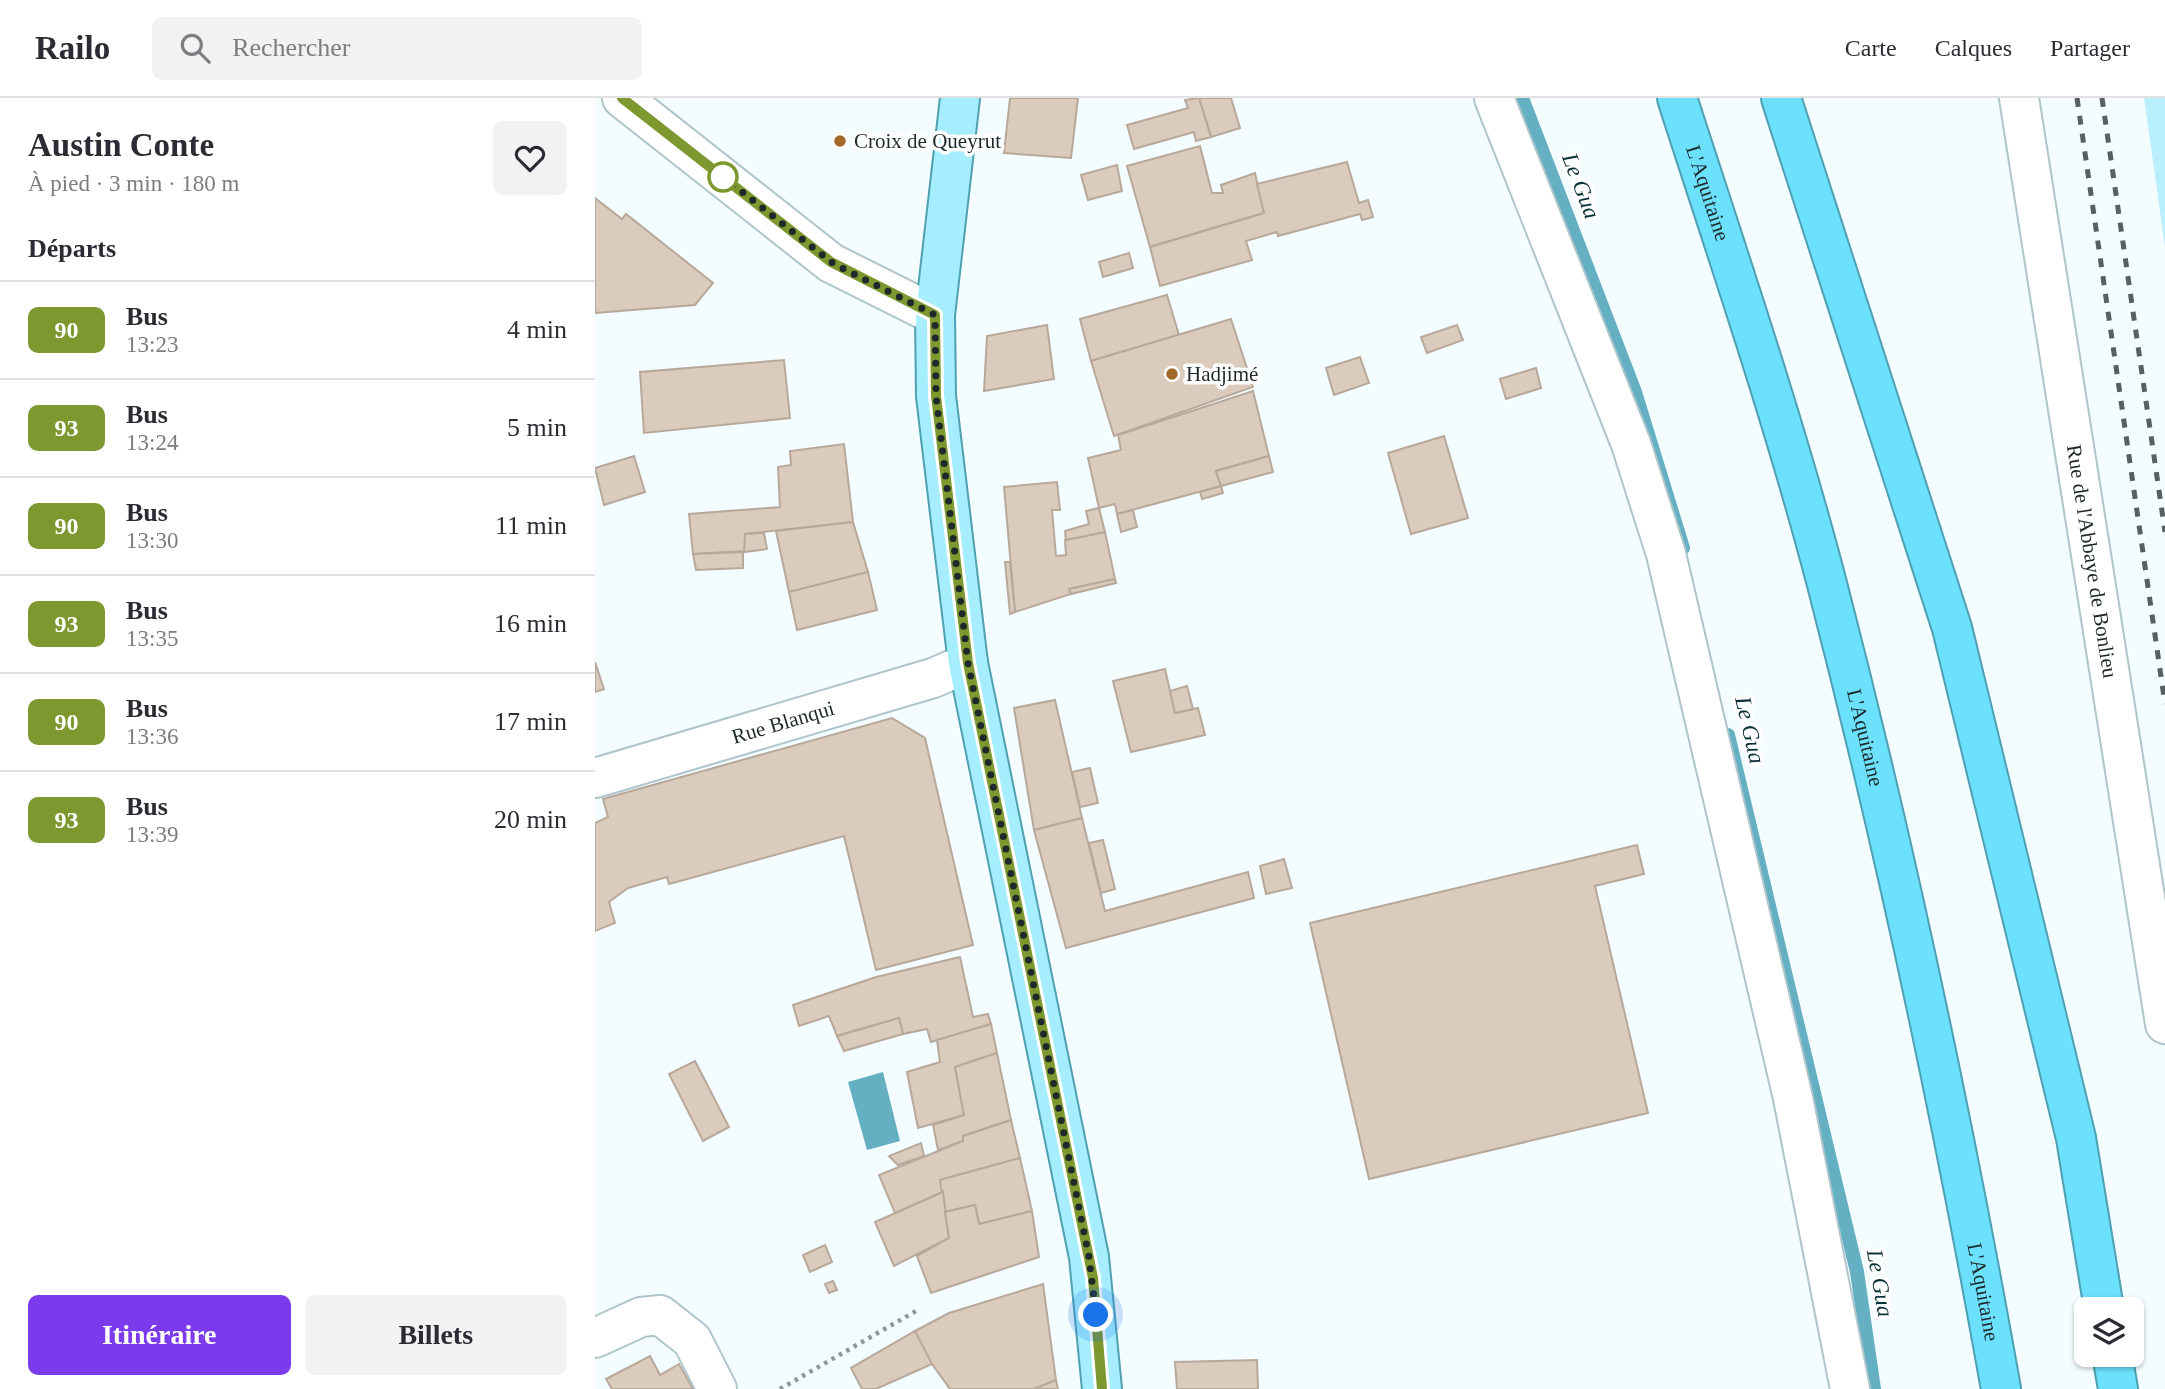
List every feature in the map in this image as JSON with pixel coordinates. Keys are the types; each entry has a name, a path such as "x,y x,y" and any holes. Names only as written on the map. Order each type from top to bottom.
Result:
{"highway":[{"name":"L'Aquitaine","path":"1677,98 1761,361 1822,568 1889,829 1960,1159 2001,1389"},
{"path":"1781,98 1951,628 2076,1139 2103,1297"},
{"path":"2114,1367 2118,1389"}],"main road":[{"path":"960,98 935,315 936,396 968,663 1093,1278 1102,1389"}],"street":[{"path":"622,98 831,262 935,315"},
{"path":"1494,98 1631,444 1666,554 1793,1098 1850,1389"},
{"name":"Rue de l'Abbaye de Bonlieu","path":"2019,98 2165,1024"},
{"name":"Rue Blanqui","path":"595,778 933,678 968,663"},
{"path":"595,1338 641,1317 660,1315 692,1340 717,1389"}],"path":[{"path":"780,1389 916,1311"}],"shaded area":[{"path":"2144,98 2165,98 2165,247"},
{"path":"883,1072 900,1141 867,1150 848,1082"}],"building":[{"path":"1010,98 1078,98 1071,158 1004,153"},
{"path":"1199,98 1231,98 1240,128 1211,137"},
{"path":"1199,98 1211,137 1196,141 1194,132 1134,149 1127,125 1188,108 1185,100"},
{"path":"1200,146 1212,193 1223,193 1221,185 1255,173 1264,213 1150,247 1127,166"},
{"path":"1347,162 1359,203 1368,200 1373,217 1362,220 1360,214 1278,236 1277,232 1246,241 1252,260 1160,286 1150,247 1264,213 1257,184"},
{"path":"1117,165 1122,191 1088,200 1081,175"},
{"path":"595,198 622,219 626,214 713,283 695,305 595,313"},
{"path":"1129,253 1133,268 1103,277 1099,262"},
{"path":"1167,295 1179,335 1091,361 1080,319"},
{"name":"Hadjimé","path":"1231,319 1253,387 1114,436 1091,361"},
{"path":"1047,325 1054,379 984,391 987,336"},
{"path":"1457,325 1463,340 1427,353 1421,337"},
{"path":"1360,357 1369,383 1334,395 1326,368"},
{"path":"784,360 790,418 644,433 640,372"},
{"path":"1536,368 1541,388 1506,399 1500,379"},
{"path":"1253,391 1269,456 1216,471 1221,486 1117,514 1115,504 1099,508 1088,458 1121,450 1118,435"},
{"path":"1444,436 1468,518 1411,534 1388,453"},
{"path":"844,444 853,522 745,534 745,551 693,554 689,514 780,507 778,467 791,465 790,451"},
{"path":"634,456 645,492 604,505 595,468"},
{"path":"1269,456 1273,472 1221,486 1216,471"},
{"path":"1057,482 1060,510 1052,510 1056,556 1066,555 1065,540 1105,532 1115,579 1069,589 1071,594 1015,612 1004,487"},
{"path":"1221,486 1223,493 1202,499 1200,492"},
{"path":"1099,508 1105,532 1066,540 1065,531 1089,524 1086,511"},
{"path":"1133,510 1137,527 1121,532 1117,514"},
{"path":"853,522 868,572 789,592 776,531"},
{"path":"764,533 767,549 744,552 745,534"},
{"path":"743,552 743,568 696,570 693,554"},
{"path":"1005,562 1010,562 1015,612 1010,614"},
{"path":"868,572 877,610 797,630 789,592"},
{"path":"1115,579 1116,583 1071,594 1069,589"},
{"path":"595,662 604,689 595,692"},
{"path":"1165,669 1175,713 1198,708 1205,735 1131,752 1113,681"},
{"path":"1187,686 1193,709 1175,713 1170,691"},
{"path":"1055,700 1082,818 1034,830 1014,708"},
{"path":"892,718 925,738 973,945 876,970 844,836 669,884 667,877 628,888 609,902 615,923 595,931 595,823 608,817 603,799"},
{"path":"1090,768 1098,803 1080,807 1072,772"},
{"path":"1082,818 1105,911 1248,872 1254,898 1066,948 1034,830"},
{"path":"1103,840 1115,889 1101,893 1089,843"},
{"path":"1637,845 1644,874 1595,886 1648,1113 1369,1179 1310,923"},
{"path":"1284,859 1292,888 1266,894 1260,866"},
{"path":"960,957 973,1017 988,1014 991,1024 931,1042 927,1029 903,1034 899,1018 837,1036 829,1016 799,1026 793,1005 876,977"},
{"path":"899,1018 903,1034 844,1051 837,1036"},
{"path":"991,1024 997,1053 955,1067 964,1115 918,1128 907,1072 940,1062 937,1040"},
{"path":"997,1053 1011,1120 963,1136 963,1141 938,1150 933,1125 964,1115 955,1067"},
{"path":"695,1061 729,1127 703,1141 669,1074"},
{"path":"1011,1120 1020,1158 940,1180 943,1192 895,1213 879,1175 963,1141 963,1136"},
{"path":"921,1143 924,1156 898,1165 889,1156"},
{"path":"1020,1158 1032,1211 979,1224 975,1205 945,1212 940,1180"},
{"path":"943,1192 949,1238 894,1266 875,1222"},
{"path":"975,1205 979,1224 1032,1211 1039,1257 931,1293 917,1256 949,1238 945,1212"},
{"path":"825,1245 832,1262 810,1272 803,1255"},
{"path":"833,1281 837,1290 829,1293 825,1284"},
{"path":"1043,1284 1056,1380 1034,1389 950,1389 927,1357 915,1331 949,1313"},
{"path":"915,1331 932,1364 876,1389 862,1389 851,1368"},
{"path":"650,1356 660,1375 679,1364 693,1389 612,1389 606,1379"},
{"path":"1257,1360 1258,1389 1177,1389 1175,1362"},
{"path":"1056,1380 1058,1389 1034,1389"}],"waterway":[{"name":"Le Gua","path":"1522,98 1635,392 1683,548"},
{"name":"Le Gua","path":"1728,735 1857,1272 1874,1389"}],"railway":[{"path":"2077,98 2165,704"},
{"path":"2102,98 2165,532"}],"bus line":[{"name":"90","path":"622,98 831,262 935,315 936,396 968,663 1093,1278 1102,1389"}],"place":[{"name":"Croix de Queyrut","path":"840,141"},
{"name":"Hadjimé","path":"1172,374"}],"route":[{"path":"723,177 834,264 935,315 936,396 968,663 1089,1257 1096,1315"}]}
